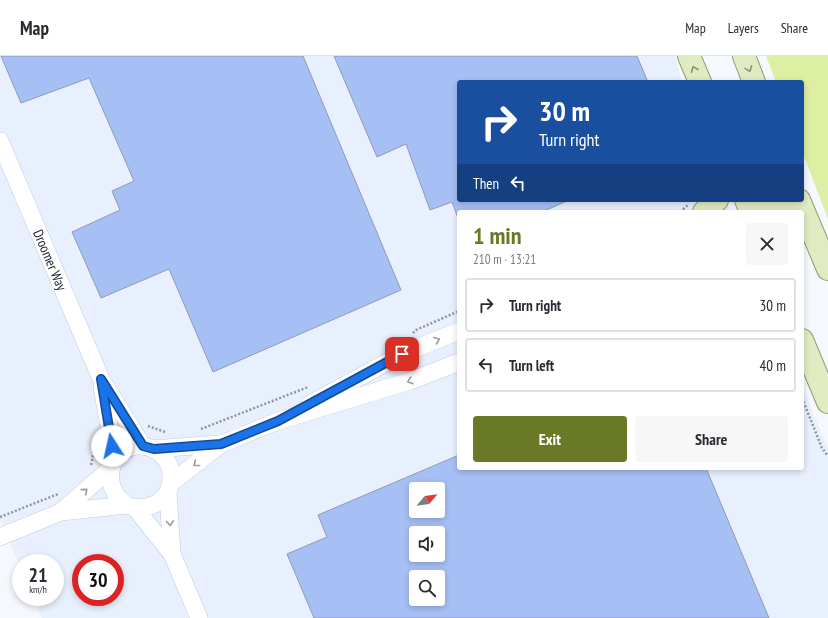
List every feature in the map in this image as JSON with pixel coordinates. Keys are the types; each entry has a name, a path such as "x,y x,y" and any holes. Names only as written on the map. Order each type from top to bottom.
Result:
{"main road":[{"path":"689,56 699,80"},
{"path":"744,56 753,80"},
{"path":"706,210 715,202"},
{"path":"766,210 787,202"},
{"path":"806,227 828,269"},
{"path":"804,346 828,402"}],"street":[{"name":"Droomer Way","path":"0,141 101,379"},
{"path":"278,421 402,354 457,332"},
{"path":"0,537 61,512 130,506 145,508 154,506 162,500 170,488 221,444 278,421 410,381 457,363"},
{"path":"101,379 129,424 148,447 162,455 168,464 171,473 172,554"},
{"path":"101,379 110,433 112,464 109,480 112,490 118,499 130,506 172,554 199,618"},
{"path":"61,512 112,464 122,452 132,447 221,444"}],"path":[{"path":"409,338 416,330 457,312"},
{"path":"195,432 308,386"},
{"path":"804,403 822,448 828,456"},
{"path":"129,424 137,422 169,434"},
{"path":"90,472 96,439 110,433"},
{"path":"0,517 62,492"}],"shaded area":[{"path":"0,56 675,56 681,80 457,80 457,202 727,202 730,210 457,210 457,470 804,470 804,391 828,449 828,618 42,618 37,606 64,606 64,554 15,554 0,519"}],"green space":[{"path":"766,56 828,56 828,219 804,156 804,80 775,80"}],"building":[{"path":"1,56 303,56 401,290 213,372 169,269 101,298 72,232 120,210 112,191 134,181 89,78 21,103"},
{"path":"334,56 637,56 647,80 457,80 457,202 564,202 546,210 457,210 457,216 452,202 430,210 406,144 377,157"},
{"path":"457,456 457,470 707,470 769,618 314,618 287,554 327,537 318,515"}],"route":[{"path":"112,446 101,379 143,446 154,449 221,444 278,421 402,354"}]}
